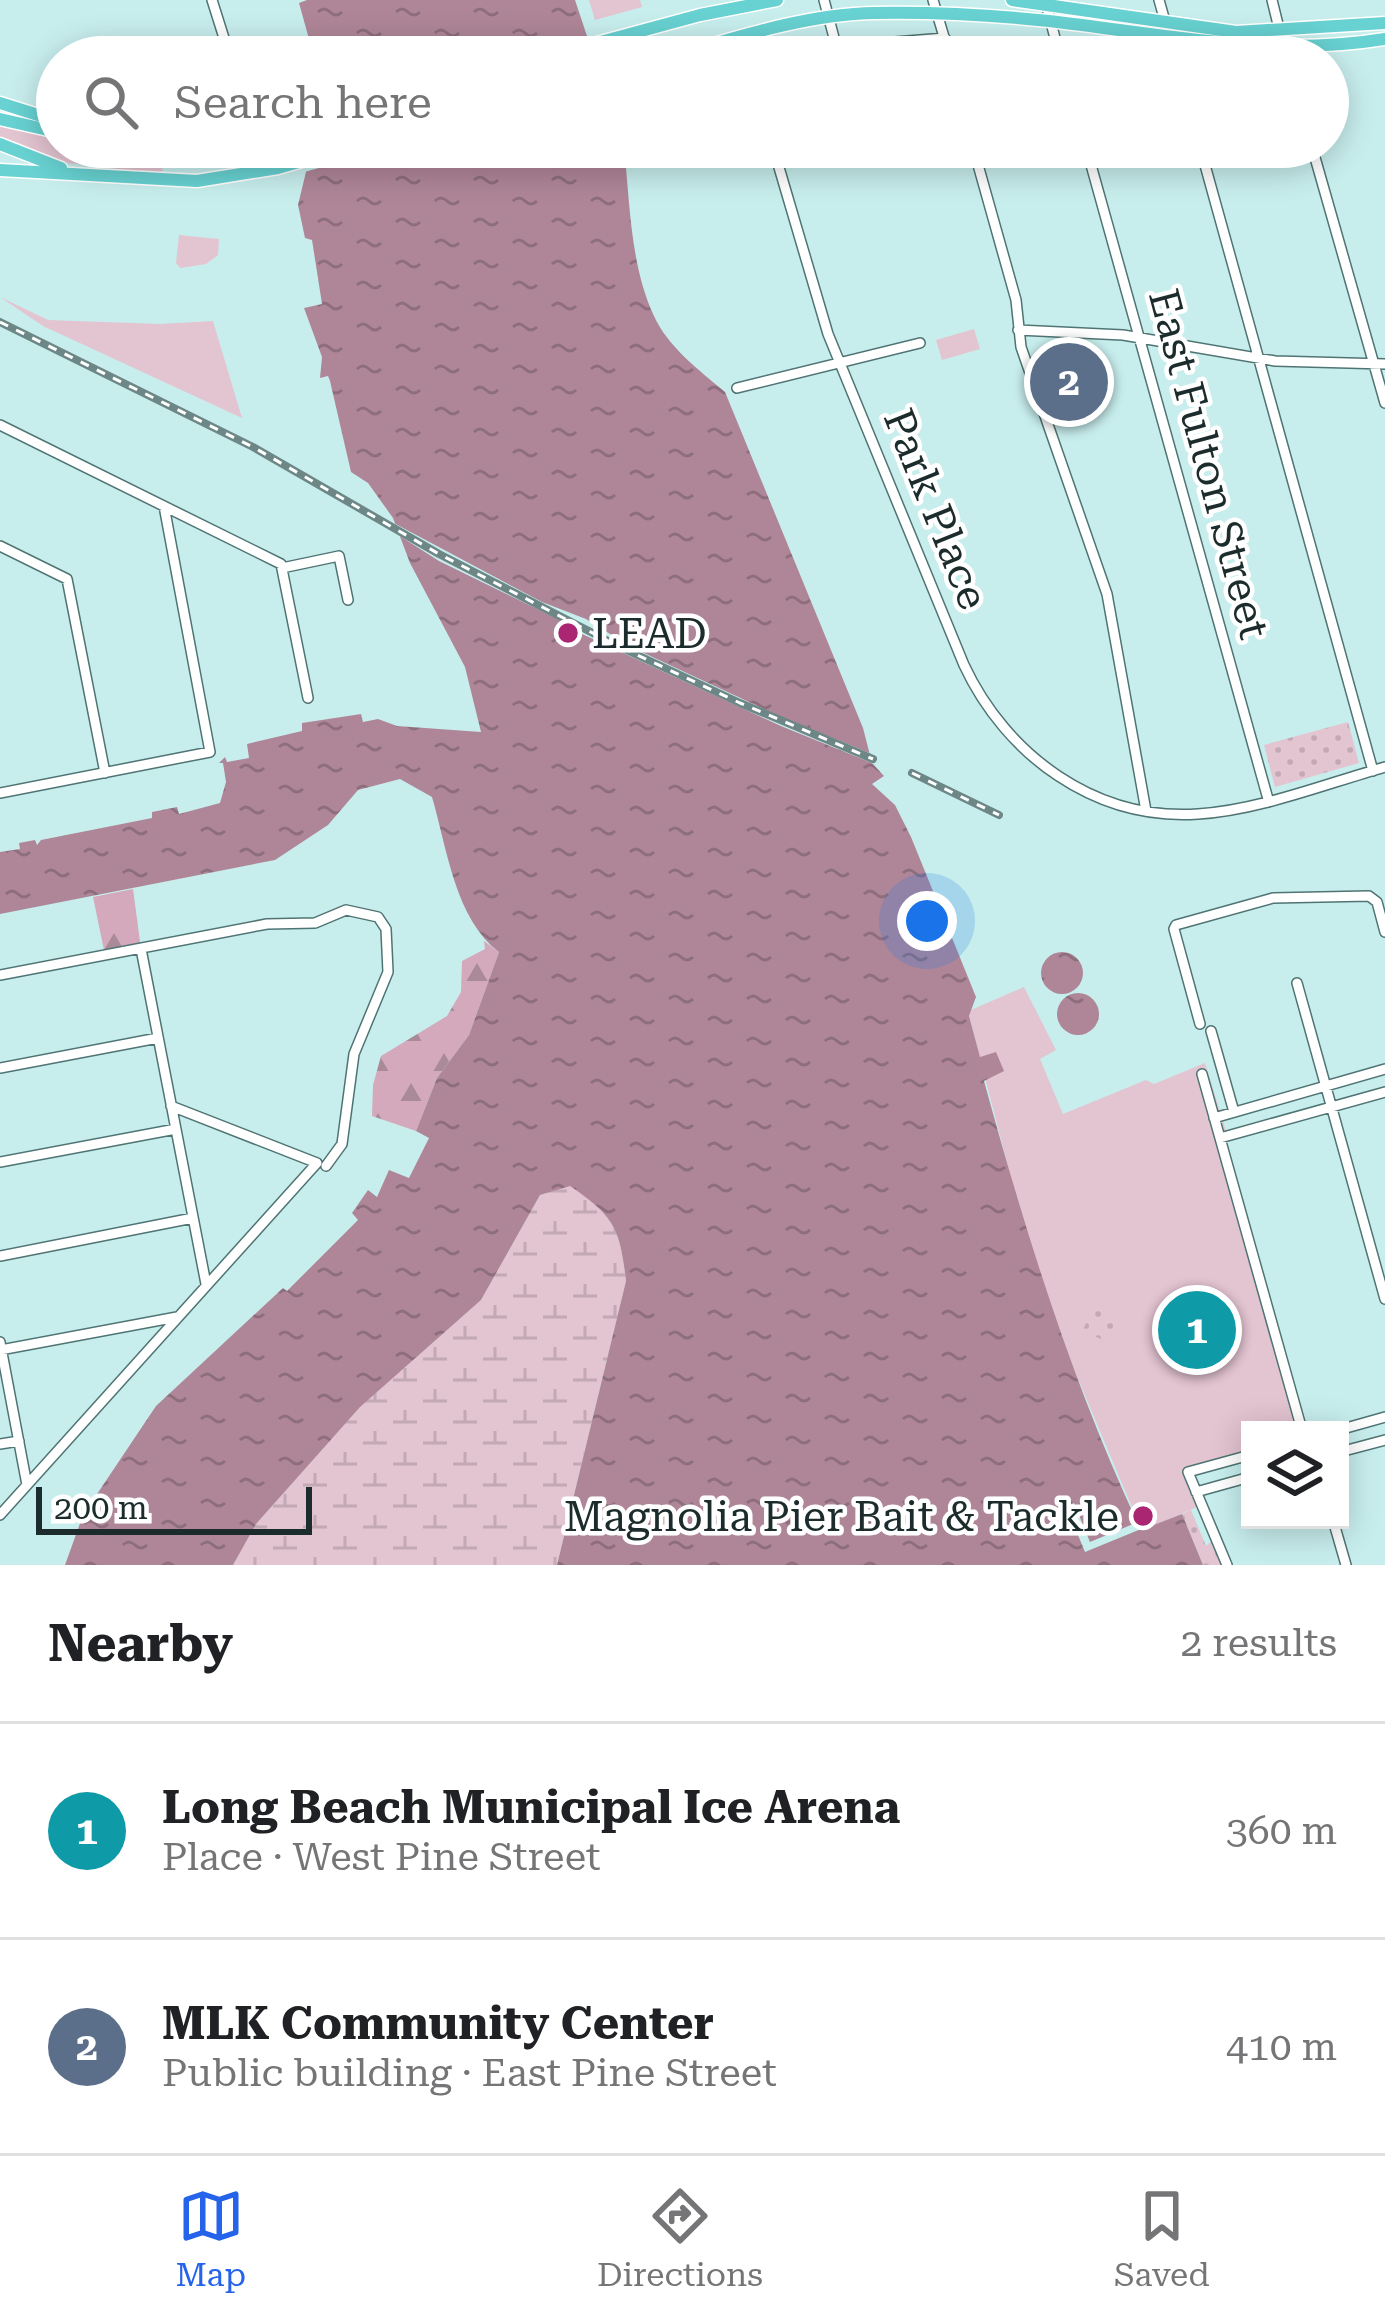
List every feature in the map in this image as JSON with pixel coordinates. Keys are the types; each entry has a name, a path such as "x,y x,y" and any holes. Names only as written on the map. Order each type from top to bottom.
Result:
{"main road":[{"path":"621,36 777,0"},
{"path":"1012,0 1236,32 1385,23"},
{"path":"756,36 829,18 935,7 1149,36"},
{"path":"1349,44 1385,39"},
{"path":"0,103 36,114"},
{"path":"0,119 36,127"},
{"path":"0,144 36,158"},
{"path":"60,168 68,171"},
{"path":"0,170 68,171 173,182 278,168"}],"street":[{"path":"212,0 223,36"},
{"path":"824,0 834,36"},
{"path":"1160,0 1169,36"},
{"path":"1271,0 1281,36"},
{"path":"1045,2 1055,36"},
{"path":"935,7 944,36"},
{"name":"Park Place","path":"779,168 818,306 841,362 982,700 1018,746 1051,772 1090,793 1146,811 1203,814 1385,767"},
{"path":"980,168 1016,301 1018,330 1106,591 1146,811"},
{"name":"East Fulton Street","path":"1092,168 1268,799"},
{"path":"1207,168 1373,771"},
{"path":"1319,168 1380,364 1385,403"},
{"path":"1018,330 1141,338 1319,365 1380,364"},
{"path":"737,388 920,343"},
{"path":"0,425 282,568 339,556 348,600"},
{"path":"1,790 211,752 164,506"},
{"path":"0,546 67,579 105,773"},
{"path":"282,568 308,698"},
{"path":"1200,1024 1174,929 1178,924 1273,898 1369,896 1377,902 1385,932"},
{"path":"0,975 267,925 315,923 346,910 378,917 386,929 388,972 354,1054 342,1144 206,1284 0,1515"},
{"path":"141,949 206,1284"},
{"path":"1297,983 1385,1299"},
{"path":"1211,1031 1234,1112"},
{"path":"0,1069 158,1038"},
{"path":"1214,1118 1385,1069"},
{"path":"1202,1074 1299,1421"},
{"path":"1220,1138 1385,1092"},
{"path":"172,1106 321,1164"},
{"path":"0,1162 176,1129"},
{"path":"0,1256 194,1218"},
{"path":"27,1485 0,1347 177,1317"},
{"path":"1349,1427 1385,1417"},
{"path":"1349,1450 1385,1440"},
{"path":"0,1444 19,1441"},
{"path":"1227,1565 1188,1472 1241,1457"},
{"path":"1196,1492 1241,1480"},
{"path":"1336,1529 1346,1565"}],"green space":[{"path":"589,0 640,0 642,7 595,20"},
{"path":"0,125 36,133 36,155 0,139"},
{"path":"108,168 162,168 157,174"},
{"path":"179,235 219,239 218,255 206,264 180,268 176,263"},
{"path":"0,297 48,320 213,321 242,418 43,326"},
{"path":"974,329 980,349 942,360 936,340"},
{"path":"1348,722 1359,763 1275,787 1264,745"},
{"path":"133,889 141,949 105,955 93,897"},
{"path":"484,941 499,952 469,1035 437,1078 416,1131 372,1116 373,1085 381,1056 447,1016 461,992 462,961 485,949"},
{"path":"1024,987 1056,1050 1040,1059 1063,1114 1146,1080 1154,1084 1205,1063 1301,1421 1241,1421 1241,1452 1188,1467 1204,1504 1142,1531 1073,1367 1023,1224 971,1010"},
{"path":"570,1185 612,1225 626,1281 557,1565 233,1565 256,1524 360,1406 481,1300 540,1195"},
{"path":"1116,1307 1121,1332 1112,1344 1083,1331 1089,1314"},
{"path":"1191,1510 1206,1546 1213,1540 1223,1565 1203,1565 1182,1514"}],"water":[{"path":"575,0 587,36 308,36 299,3"},
{"path":"307,168 626,168 636,255 654,316 676,348 725,392 863,728 872,763 884,776 872,784 895,805 911,837 976,997 969,1016 980,1057 996,1052 1004,1071 984,1081 1034,1252 1116,1476 1141,1530 1182,1514 1203,1565 557,1565 626,1281 612,1225 570,1186 540,1195 481,1300 360,1407 256,1524 233,1565 65,1565 83,1515 156,1406 283,1288 287,1291 358,1220 352,1213 368,1190 377,1197 389,1170 409,1178 429,1138 416,1131 437,1078 469,1035 499,952 484,938 462,902 432,797 400,779 358,790 328,825 275,860 0,914 0,852 20,849 19,843 35,840 37,845 41,840 152,818 152,812 177,807 179,814 220,803 226,782 223,763 219,763 225,757 227,762 249,758 247,744 302,731 302,723 361,714 363,722 378,719 397,726 481,732 465,667 410,563 393,518 368,483 351,472 330,381 328,376 320,378 322,357 304,308 322,304 312,240 305,238 298,205"},
{"path":"1062,952 1077,958 1083,973 1077,988 1062,994 1047,988 1041,973 1047,958"},
{"path":"1078,993 1093,999 1099,1014 1093,1029 1078,1035 1063,1029 1057,1014 1063,999"}],"pier":[{"path":"390,521 542,602 586,619 631,647 872,754 872,763 580,633 574,643 556,634 562,621 439,561 392,531"},
{"path":"1074,1503 1090,1542 1138,1522 1141,1529 1085,1552 1066,1506"}],"railway":[{"path":"0,322 253,447 439,554 618,646 873,759"},
{"path":"912,773 999,815"}],"place":[{"name":"MLK Community Center","path":"1069,382"},
{"name":"LEAD","path":"568,633"},
{"name":"Long Beach Municipal Ice Arena","path":"1197,1330"},
{"name":"Magnolia Pier Bait & Tackle","path":"1143,1516"}]}
